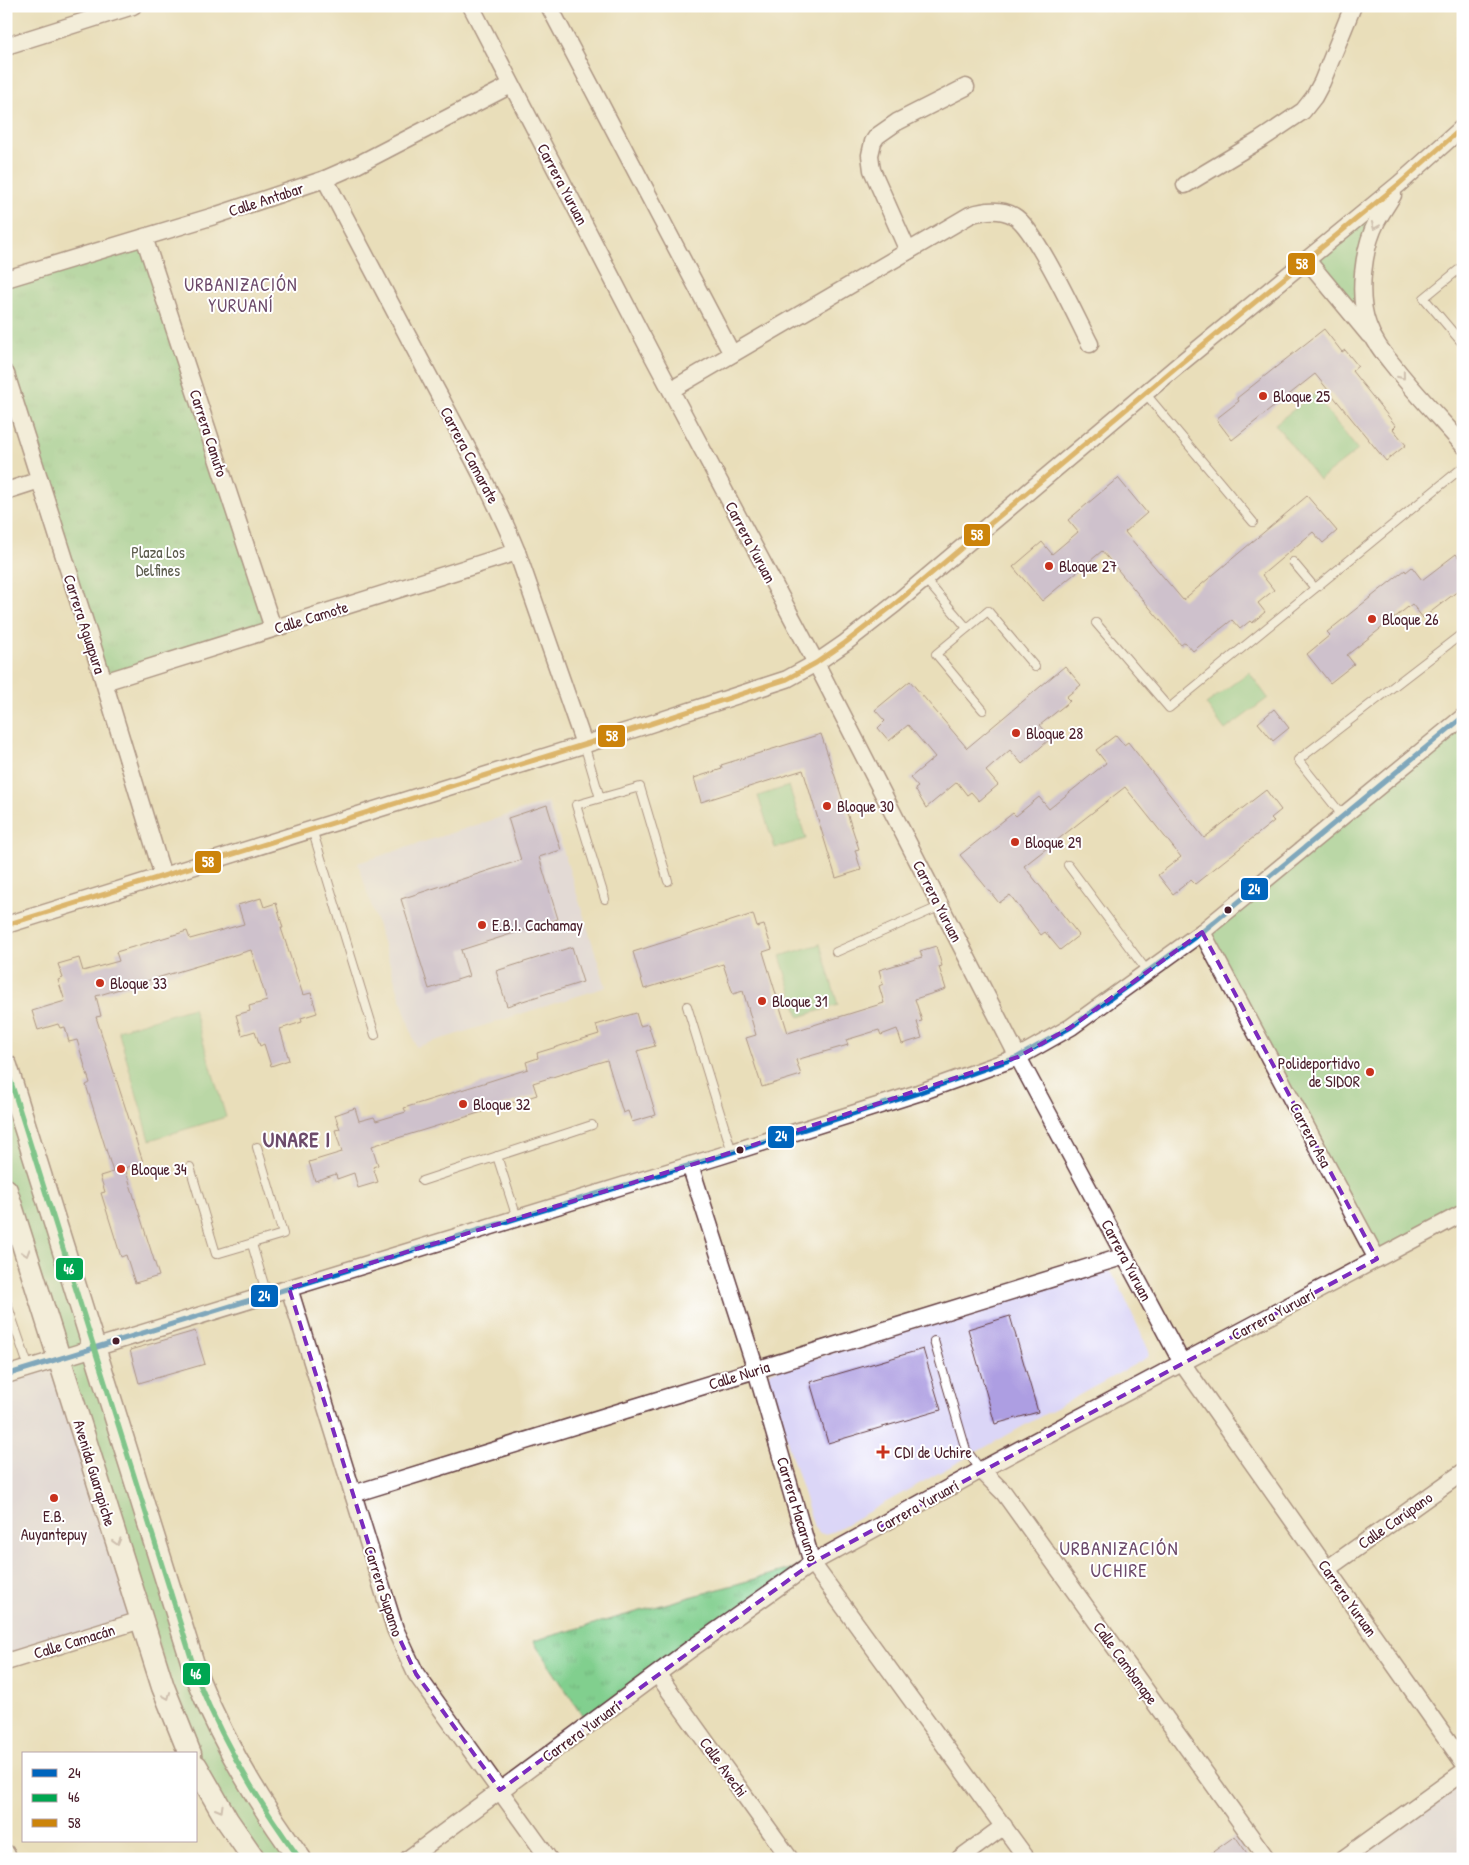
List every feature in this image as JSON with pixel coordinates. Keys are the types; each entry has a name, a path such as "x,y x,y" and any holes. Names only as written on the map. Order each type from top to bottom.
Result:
{"street":[{"path":"6,46 107,10 133,6"},
{"name":"Carrera Yuruan","path":"472,6 511,85 816,663 1018,1057 1182,1363 1463,1762"},
{"path":"549,6 732,354"},
{"path":"1185,185 1260,140 1303,111 1314,97 1322,82 1353,6"},
{"name":"Calle Antabar","path":"6,279 325,179 357,165 511,85"},
{"path":"908,251 872,170 870,163 871,149 877,136 897,122 966,87"},
{"path":"6,925 787,679 816,663 845,643 925,579 1399,184 1463,127"},
{"name":"Carrera Camarate","path":"325,179 421,362 482,473 518,552 584,744"},
{"path":"1377,344 1368,324 1364,303 1363,276 1368,246 1376,222 1399,184"},
{"path":"671,390 970,215 980,211 1000,211 1017,217 1032,236 1090,344"},
{"name":"Carrera Canuto","path":"144,237 273,628"},
{"path":"1307,260 1413,390 1463,445"},
{"name":"Carrera Aguapura","path":"6,374 104,682 162,876"},
{"path":"6,491 40,480"},
{"name":"Calle Camote","path":"104,682 518,552"},
{"path":"6,1375 732,1152 918,1093 1018,1057 1071,1027 1202,932 1463,717"},
{"name":"Carrera Asa","path":"1202,932 1377,1259"},
{"path":"6,1066 192,1662 208,1706 224,1741 245,1778 264,1809 300,1859"},
{"name":"Carrera Macarumo","path":"690,1165 756,1370 812,1563 1027,1859"},
{"name":"Avenida Guarapiche","path":"6,1190 141,1620 163,1687 189,1752"},
{"name":"Carrera Yuruarí","path":"408,1859 812,1563 981,1470 1463,1213"},
{"name":"Calle Nuria","path":"353,1494 1125,1256"},
{"name":"Carrera Supamo","path":"289,1288 395,1629 405,1652 416,1674 549,1859"},
{"name":"Calle Cambanape","path":"981,1470 1004,1494 1267,1859"},
{"name":"Calle Carúpano","path":"1327,1569 1463,1472"},
{"name":"Calle Camacán","path":"6,1662 141,1620"},
{"name":"Calle Avechi","path":"658,1675 790,1859"},
{"path":"198,1770 226,1820 254,1859"},
{"path":"1343,1859 1463,1772"},
{"path":"959,1859 1004,1826"},
{"path":"6,1853 9,1859"}],"lane":[{"path":"1463,266 1424,298 1463,344"},
{"path":"1145,394 1253,522"},
{"path":"1096,624 1169,708 1463,467"},
{"path":"1293,562 1315,588"},
{"path":"925,579 967,628"},
{"path":"983,710 936,654 967,628 988,611 1035,667"},
{"path":"1342,816 1298,760 1463,633"},
{"path":"584,744 600,798"},
{"path":"604,900 576,805 640,787 668,881"},
{"path":"312,829 375,1035"},
{"path":"1068,865 1147,972"},
{"path":"836,952 941,906"},
{"path":"687,1006 732,1152"},
{"path":"422,1181 592,1125"},
{"path":"190,1167 216,1254 252,1244 283,1234 257,1147"},
{"path":"497,1156 517,1218"},
{"path":"252,1244 267,1295"},
{"path":"6,1301 10,1321 29,1368"},
{"path":"934,1341 966,1450 981,1470"}],"highlighted area":[{"path":"1202,932 1377,1259 812,1563 500,1790 416,1674 395,1629 289,1288 720,1156 1018,1057 1071,1027"}],"shaded area":[{"name":"E.B.I. Cachamay","path":"548,802 606,987 416,1047 358,863"},
{"name":"CDI de Uchire","path":"1107,1269 1117,1281 1149,1351 1148,1357 832,1532 819,1533 814,1527 767,1377 770,1372"},
{"name":"E.B. Auyantepuy","path":"59,1359 141,1620 6,1662 6,1375"},
{"path":"1463,1772 1463,1859 1343,1859"}],"green space":[{"path":"1399,184 1368,246 1368,324 1307,260"},
{"name":"Plaza Los Delfines","path":"144,237 273,628 104,682 6,374 6,279"},
{"path":"1314,394 1358,450 1319,480 1275,424"},
{"path":"1249,672 1268,698 1225,730 1206,704"},
{"name":"Polideportidvo de SIDOR","path":"1463,716 1463,1213 1377,1259 1202,932"},
{"path":"789,786 806,839 775,848 758,796"},
{"path":"820,944 838,1005 799,1017 780,956"},
{"path":"193,1008 226,1117 150,1140 118,1030"},
{"path":"6,1066 198,1680 300,1859 254,1859 206,1786 198,1762 198,1752 195,1752 6,1190"},
{"path":"812,1563 589,1725 533,1641"}],"building":[{"name":"Bloque 25","path":"1324,329 1342,352 1345,350 1358,366 1352,371 1396,426 1393,429 1406,445 1386,461 1315,374 1232,440 1216,419 1239,401 1237,398"},
{"name":"Bloque 27","path":"1118,478 1147,513 1125,532 1183,600 1307,496 1337,531 1323,543 1313,532 1262,575 1274,590 1258,603 1265,612 1252,623 1250,621 1240,629 1232,620 1193,651 1185,642 1181,645 1102,551 1042,601 1013,567 1042,542 1052,554 1078,532 1068,520"},
{"name":"Bloque 26","path":"1456,554 1463,563 1463,587 1423,618 1412,604 1347,655 1354,664 1330,683 1307,654 1330,635 1327,632 1405,570 1406,572 1412,567 1422,580"},
{"name":"Bloque 28","path":"1065,666 1081,685 1066,697 1070,701 1040,725 1051,738 1022,764 1010,750 986,771 998,785 979,801 971,792 967,795 957,782 926,808 915,789 918,787 910,778 935,757 908,725 889,741 878,728 885,721 875,710 910,681 967,748"},
{"path":"1274,709 1289,728 1273,741 1258,723"},
{"name":"Bloque 30","path":"821,734 859,849 855,850 861,870 836,878 803,770 701,802 694,778 722,769 721,765"},
{"name":"Bloque 29","path":"1116,735 1124,745 1128,742 1204,838 1266,790 1281,810 1271,818 1274,821 1195,884 1191,880 1173,894 1158,875 1181,857 1125,787 1024,866 1079,935 1060,950 1045,932 1041,935 1010,895 999,903 960,855 1013,813 1016,816 1039,797 1049,809 1106,763 1096,750"},
{"path":"547,805 561,850 539,857 558,919 461,950 469,976 429,989 401,899 521,860 508,818"},
{"name":"Bloque 33","path":"261,898 264,907 276,903 283,928 281,928 303,995 311,993 317,1013 301,1018 302,1022 280,1029 289,1060 271,1066 264,1044 260,1046 255,1031 242,1035 236,1015 250,1011 249,1006 267,1001 251,950 96,996 101,1016 96,1017 143,1162 125,1168 159,1276 135,1283 126,1255 121,1257 101,1193 105,1192 100,1176 113,1172 86,1085 90,1083 77,1040 69,1042 65,1027 60,1028 58,1024 38,1030 32,1011 65,1001 58,980 63,978 58,964 79,958 83,971 119,961 116,952 187,931 190,939 244,924 238,905"},
{"name":"Bloque 31","path":"753,914 757,927 764,925 772,949 763,952 788,1033 884,1003 879,986 883,984 879,970 922,957 920,951 936,946 942,966 939,967 946,989 915,999 922,1021 917,1022 922,1038 902,1044 897,1029 881,1035 879,1030 846,1040 848,1045 796,1060 801,1075 762,1087 746,1038 756,1035 743,991 733,994 723,964 644,989 633,952"},
{"path":"572,947 583,982 507,1006 496,971"},
{"name":"Bloque 32","path":"636,1013 640,1026 648,1024 655,1046 637,1051 656,1115 632,1122 628,1111 623,1113 607,1060 533,1083 537,1095 372,1146 378,1165 373,1167 378,1182 358,1188 354,1173 337,1179 336,1174 315,1181 309,1162 342,1152 335,1130 340,1129 335,1115 355,1108 359,1121 374,1117 376,1121 406,1112 404,1108 528,1069 526,1062 538,1058 537,1053 599,1034 596,1025"},
{"path":"1010,1316 1038,1412 995,1424 968,1329"},
{"path":"195,1331 205,1364 139,1383 130,1350"},
{"path":"923,1349 941,1410 828,1443 810,1382"},
{"path":"1235,1836 1251,1859 1203,1859"}],"transit line":[{"name":"58","path":"6,925 647,725 787,679 816,663 845,643 895,604 1181,363 1399,184 1463,127"},
{"name":"24","path":"6,1375 720,1156 918,1093 1018,1057 1071,1027 1202,932 1463,717"},
{"name":"46","path":"6,1066 198,1680 219,1728 243,1773 270,1817 300,1859"}],"place":[{"name":"Bloque 25","path":"1263,396"},
{"name":"Bloque 27","path":"1049,566"},
{"name":"Bloque 26","path":"1372,619"},
{"name":"Bloque 28","path":"1016,733"},
{"name":"Bloque 30","path":"827,806"},
{"name":"Bloque 29","path":"1015,842"},
{"name":"E.B.I. Cachamay","path":"482,925"},
{"name":"Bloque 33","path":"100,983"},
{"name":"Bloque 31","path":"762,1001"},
{"name":"Polideportidvo de SIDOR","path":"1370,1072"},
{"name":"Bloque 32","path":"463,1104"},
{"name":"Bloque 34","path":"121,1169"},
{"name":"CDI de Uchire","path":"883,1452"},
{"name":"E.B. Auyantepuy","path":"54,1498"}],"district":[{"name":"URBANIZACIÓN YURUANÍ","path":"241,295"},
{"name":"UNARE I","path":"297,1140"},
{"name":"URBANIZACIÓN UCHIRE","path":"1119,1559"}]}
